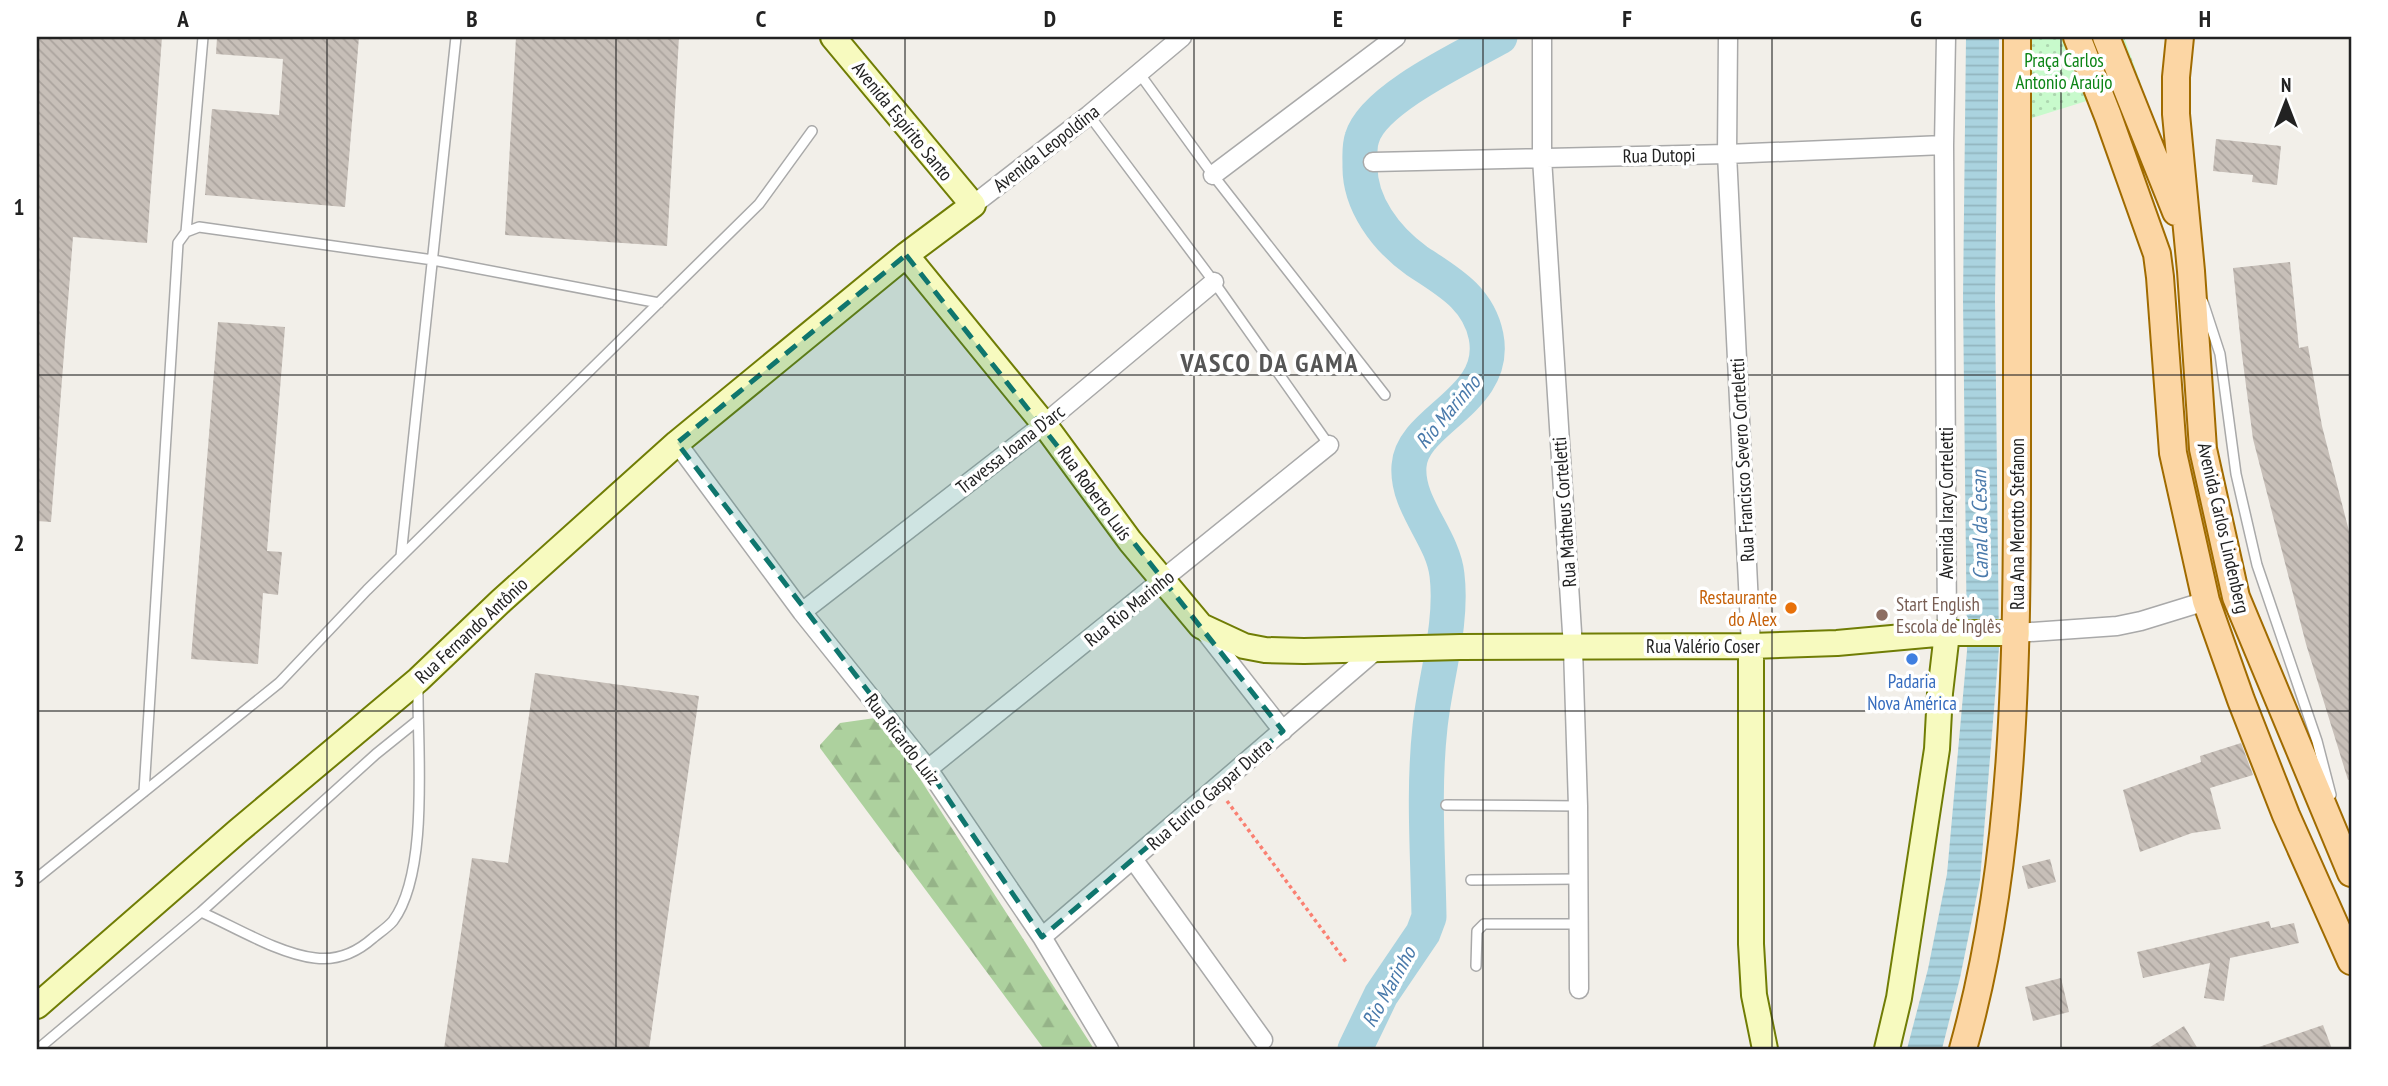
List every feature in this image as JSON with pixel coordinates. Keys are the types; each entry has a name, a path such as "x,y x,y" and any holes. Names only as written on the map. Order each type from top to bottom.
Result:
{"main road":[{"name":"Rua Ana Merotto Stefanon","path":"1963,1049 1983,974 2006,809 2011,633 2017,37"},
{"name":"Avenida Carlos Lindenberg","path":"2077,37 2157,254 2161,277 2173,453 2206,601 2286,815 2351,961"},
{"path":"2106,37 2183,230 2191,271"},
{"name":"Avenida Carlos Lindenberg","path":"2180,37 2176,114 2191,271 2203,449 2236,597 2351,872"}],"street":[{"name":"Avenida Espírito Santo","path":"833,37 973,205"},
{"name":"Avenida Leopoldina","path":"906,255 1089,115 1182,37"},
{"path":"1213,175 1396,37"},
{"name":"Rua Matheus Corteletti","path":"1542,37 1542,158 1573,648 1578,806 1579,989"},
{"name":"Rua Francisco Severo Corteletti","path":"1728,37 1727,154 1751,646 1751,944 1754,995 1765,1049"},
{"name":"Avenida Iracy Corteletti","path":"1887,1049 1899,998 1937,749 1940,693 1957,633 1944,145 1946,37"},
{"name":"Rua Dutopi","path":"1373,162 1727,154 1944,145"},
{"name":"Rua Roberto Luís","path":"906,255 1044,424 1123,532 1283,731"},
{"name":"Rua Fernando Antônio","path":"37,1006 238,831 418,680 501,601 677,443 906,255"},
{"name":"Travessa Joana D'arc","path":"802,612 1044,424 1214,282"},
{"name":"Rua Ricardo Luiz","path":"677,443 802,612 928,769 1042,937 1109,1049"},
{"name":"Rua Rio Marinho","path":"928,769 1329,445"},
{"name":"Rua Valério Coser","path":"1201,626 1244,646 1265,650 1751,646 1837,643 1957,633 2091,630 2141,621 2206,601"},
{"name":"Rua Eurico Gaspar Dutra","path":"1042,937 1375,650"},
{"path":"1133,859 1263,1041"}],"lane":[{"path":"144,792 178,243 186,232 203,37"},
{"path":"401,556 456,37"},
{"path":"1139,73 1213,175 1385,395"},
{"path":"1089,115 1214,282 1329,445"},
{"path":"37,878 279,682 401,556 759,204 812,131"},
{"path":"186,232 199,227 433,260 659,303"},
{"path":"201,912 296,954 330,959 348,955 364,946 393,921 408,889 416,857 418,680"},
{"path":"38,1049 201,912 376,754 417,721"},
{"path":"1446,805 1578,806"},
{"path":"1471,880 1578,879"},
{"path":"1476,966 1477,931 1483,925 1579,924"}],"path":[{"path":"1217,788 1346,962"}],"highlighted area":[{"path":"906,255 1283,731 1042,937 928,769 677,443"}],"green space":[{"name":"Praça Carlos Antonio Araújo","path":"2031,37 2124,37 2141,84 2029,119"},
{"path":"875,718 888,729 1094,1049 1044,1049 820,748 840,723"}],"water":[{"name":"Canal da Cesan","path":"1966,37 1999,37 1995,299 1999,648 1980,880 1960,978 1942,1049 1907,1049 1928,969 1947,874 1967,651 1963,299"}],"building":[{"path":"37,37 162,37 147,243 73,237 51,522 37,521"},
{"path":"217,37 359,37 345,207 205,195 212,109 279,115 283,59 216,54"},
{"path":"516,37 679,37 667,246 505,235"},
{"path":"2216,139 2281,146 2277,185 2252,182 2253,175 2213,171"},
{"path":"2290,262 2299,348 2308,346 2322,426 2351,539 2351,779 2348,780 2306,644 2253,439 2242,355 2233,268"},
{"path":"218,322 285,327 267,551 282,552 278,595 263,593 258,664 191,659"},
{"path":"535,673 699,696 649,1049 444,1049 472,858 508,863"},
{"path":"2241,743 2253,775 2210,788 2221,829 2192,833 2140,852 2123,790 2201,762 2200,756"},
{"path":"2050,859 2056,882 2028,889 2022,866"},
{"path":"2269,921 2271,928 2294,923 2299,943 2230,958 2224,1001 2204,998 2210,963 2143,978 2137,952"},
{"path":"2061,978 2069,1012 2033,1021 2025,987"},
{"path":"2323,1025 2332,1049 2259,1049 2259,1047"},
{"path":"2184,1026 2198,1049 2147,1049"}],"waterway":[{"name":"Rio Marinho","path":"1355,1049 1381,995 1423,933 1429,917 1426,822 1428,751 1432,708 1446,632 1448,594 1444,561 1413,494 1409,466 1414,450 1424,435 1468,393 1480,377 1487,358 1482,322 1469,300 1406,252 1376,219 1364,193 1360,145 1370,123 1401,94 1443,67 1500,37"}],"place":[{"name":"Restaurante do Alex","path":"1791,608"},
{"name":"Start English Escola de Inglês","path":"1882,615"},
{"name":"Padaria Nova América","path":"1912,659"}],"district":[{"name":"VASCO DA GAMA","path":"1270,363"}]}
